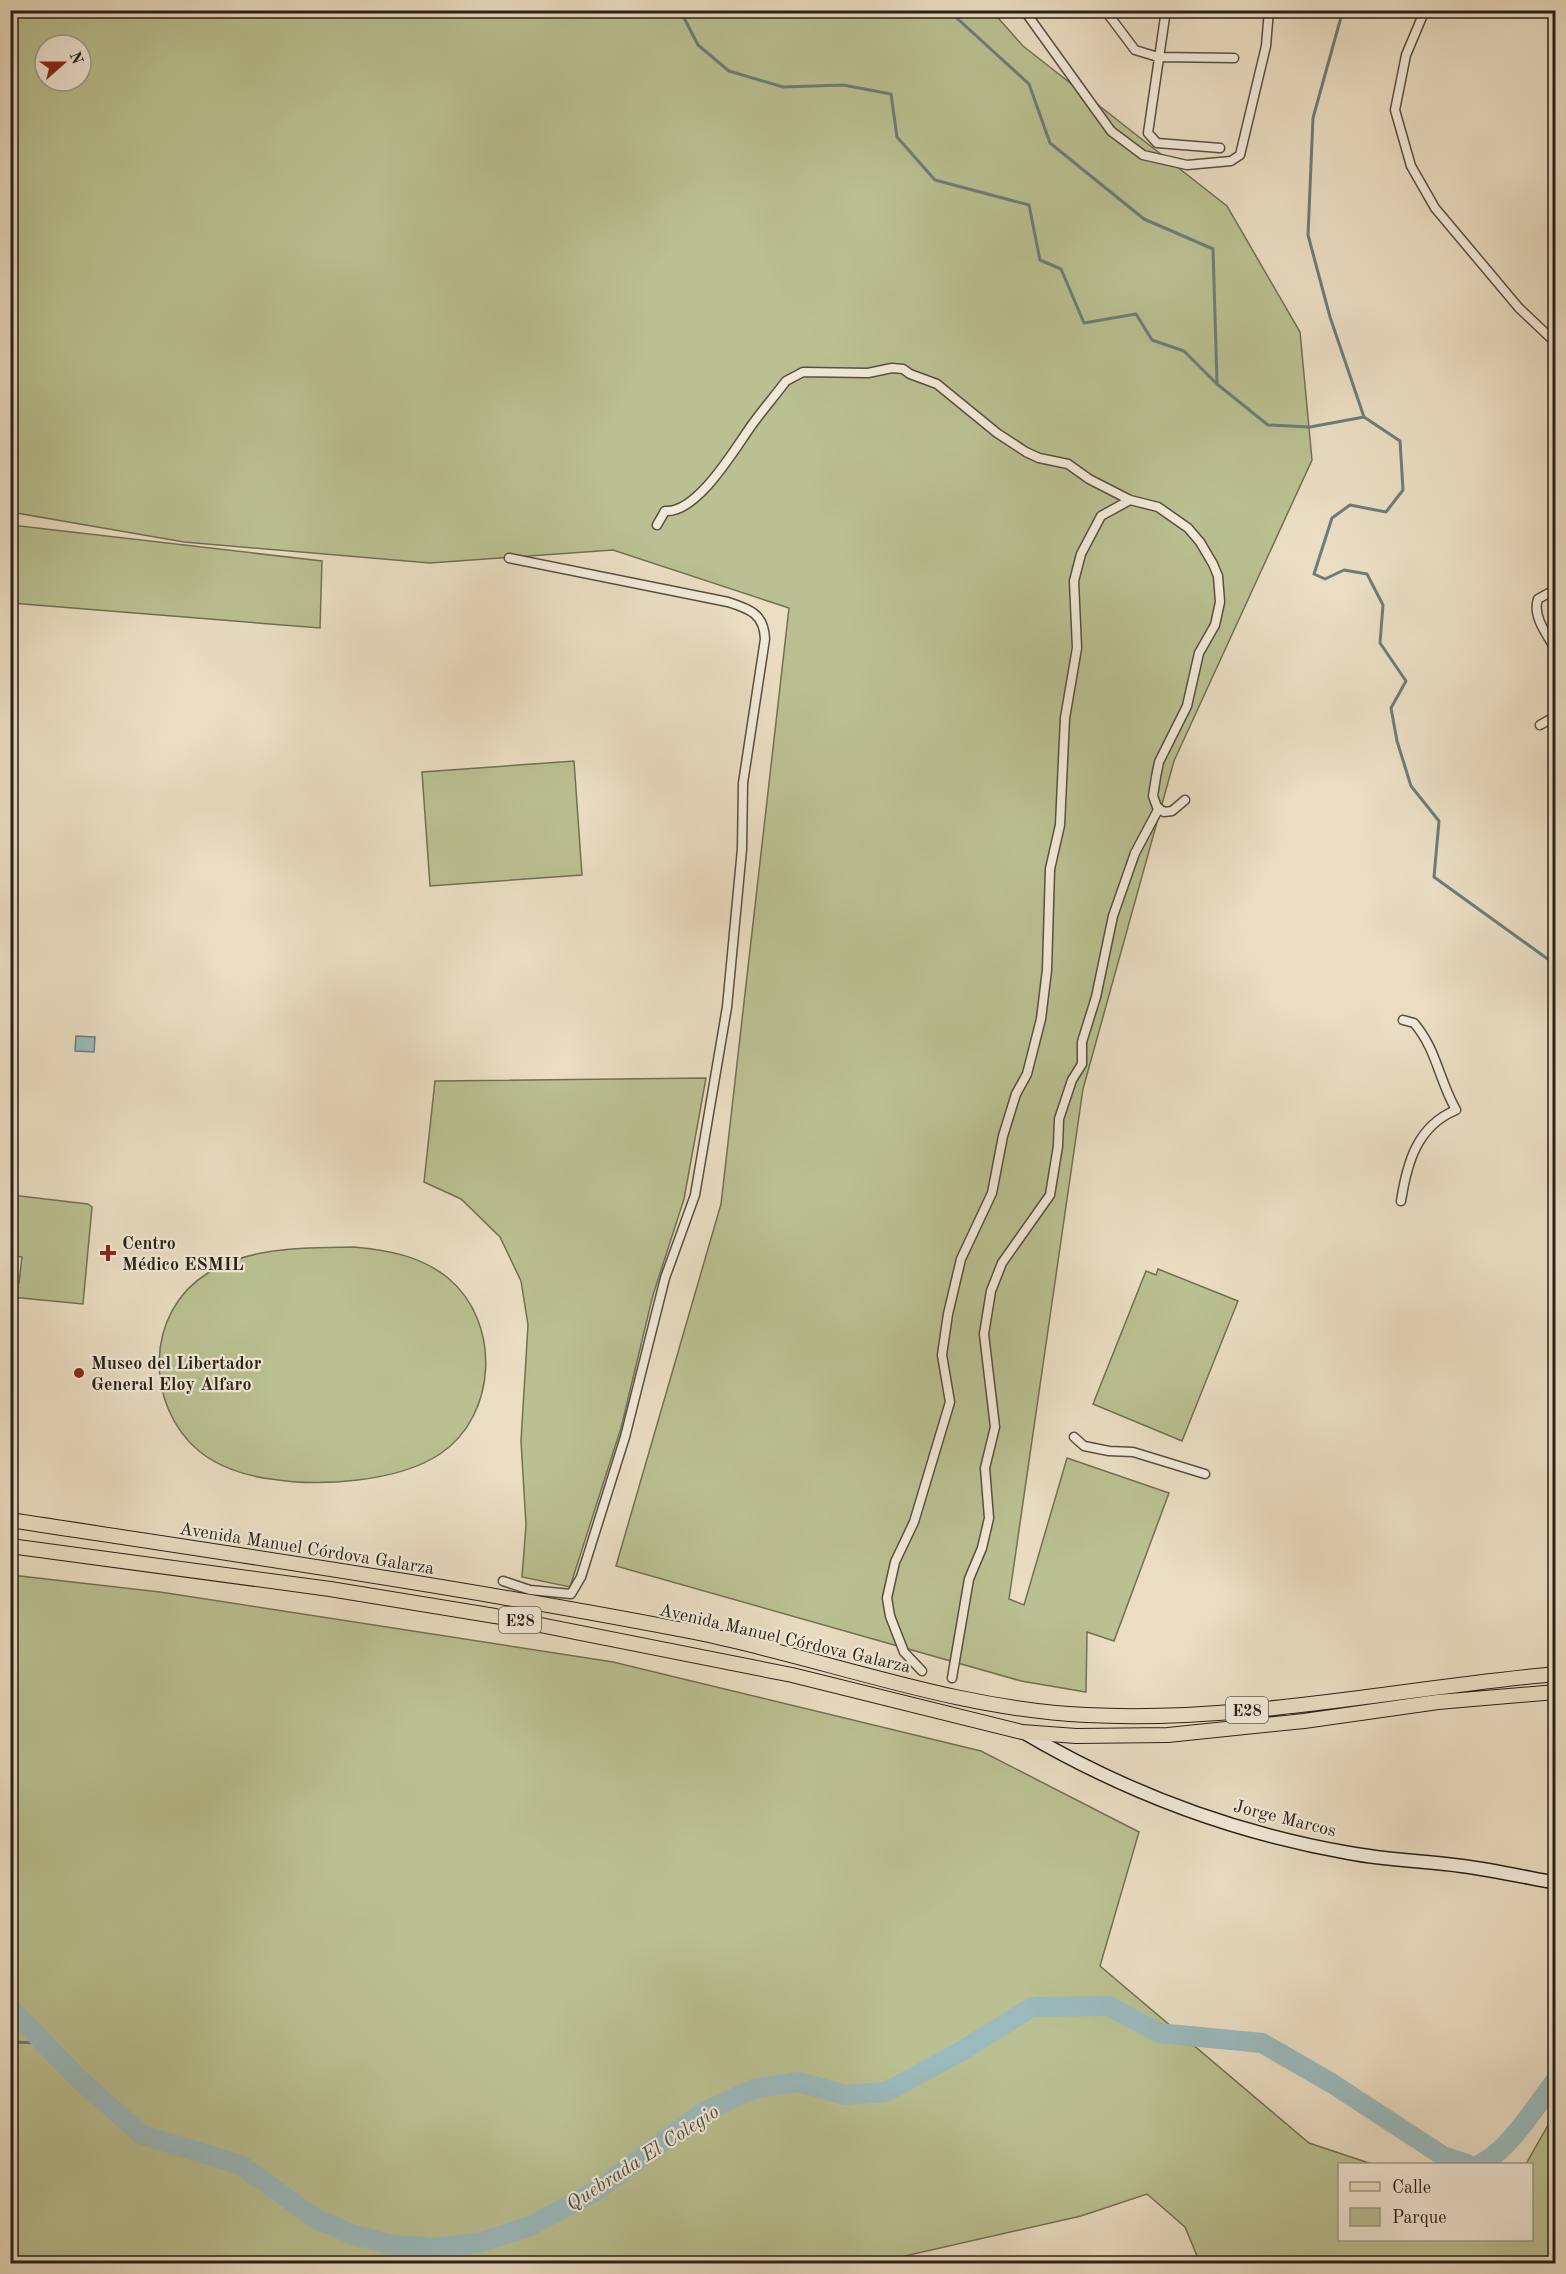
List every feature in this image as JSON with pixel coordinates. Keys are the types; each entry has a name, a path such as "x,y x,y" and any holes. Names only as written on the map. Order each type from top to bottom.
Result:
{"main road":[{"name":"Avenida Manuel Córdova Galarza","path":"10,1521 320,1567 674,1629 922,1689 1011,1707 1082,1715 1170,1717 1556,1674"},
{"name":"Avenida Manuel Córdova Galarza","path":"10,1546 330,1589 495,1616 792,1675 1022,1732 1076,1736 1168,1735 1304,1722 1438,1702 1556,1692"},
{"path":"1482,1681 1484,1698"},
{"name":"Jorge Marcos","path":"1022,1732 1070,1760 1146,1795 1240,1827 1348,1853 1462,1866 1556,1883"}],"street":[{"path":"1024,10 1111,131 1143,155 1186,165 1214,165 1231,161 1240,154 1266,46 1269,10"},
{"path":"1105,10 1135,50 1158,57 1234,58"},
{"path":"1166,10 1148,133 1157,143 1220,148"},
{"path":"1425,10 1406,55 1395,110 1411,166 1435,208 1519,308 1556,343"},
{"path":"657,525 664,511 671,512 689,503 731,459 748,430 786,381 794,376 803,372 868,373 892,368 903,369 937,384 997,433 1026,452 1039,459 1068,464 1089,480 1130,500 1158,507 1188,528 1213,564 1220,591 1218,613 1199,653 1187,706 1159,762 1153,796 1159,808 1164,812 1172,811 1185,800"},
{"path":"922,1671 904,1653 890,1616 887,1598 895,1562 914,1521 950,1402 942,1355 948,1314 962,1259 992,1193 1002,1136 1016,1094 1027,1074 1041,1018 1047,970 1050,869 1060,825 1065,718 1077,648 1074,581 1081,555 1101,516 1130,500"},
{"path":"503,1581 530,1590 571,1594 581,1577 625,1437 665,1278 695,1195 728,1007 742,849 743,783 765,639 761,619 753,610 728,602 636,585 545,563 510,558"},
{"path":"1556,590 1538,599 1535,607 1556,650"},
{"path":"1540,725 1556,716"},
{"path":"952,1678 969,1579 982,1548 989,1518 985,1468 995,1427 984,1334 991,1292 1002,1263 1050,1195 1058,1146 1059,1119 1072,1080 1082,1064 1082,1042 1096,997 1113,916 1135,853 1159,808"},
{"path":"1401,1201 1406,1167 1413,1153 1442,1116 1456,1110 1437,1070 1434,1050 1414,1023 1403,1020"},
{"path":"1074,1437 1084,1446 1109,1451 1133,1452 1205,1474"}],"green space":[{"path":"10,11 992,11 1023,46 1227,206 1300,332 1312,460 1174,761 1083,1089 1009,1599 1024,1605 1067,1458 1169,1493 1114,1641 1087,1632 1086,1692 1021,1681 616,1566 721,1204 789,608 613,550 430,563 184,542 11,512"},
{"path":"11,525 322,561 320,628 11,603"},
{"path":"574,761 582,875 430,886 422,772"},
{"path":"706,1078 684,1199 653,1295 621,1428 570,1587 522,1577 526,1525 521,1441 528,1325 521,1281 500,1237 461,1199 424,1182 435,1081"},
{"path":"11,1195 88,1204 92,1207 83,1304 11,1297 11,1282 19,1283 22,1257 11,1255"},
{"path":"354,1247 392,1252 427,1264 448,1278 465,1297 477,1319 484,1343 486,1368 482,1393 473,1416 459,1437 440,1454 403,1471 358,1480 334,1482 262,1478 233,1470 207,1457 181,1432 169,1410 161,1385 159,1360 163,1335 172,1311 187,1290 208,1273 242,1258 279,1250"},
{"path":"1158,1269 1238,1301 1182,1441 1093,1404 1146,1271 1156,1275"},
{"path":"11,1575 160,1592 613,1662 981,1751 1139,1832 1100,1966 1309,2143 1369,2163 1338,2163 1338,2241 1533,2241 1533,2163 1527,2163 1555,2113 1555,2263 1200,2263 1185,2227 1147,2194 1081,2216 874,2263 11,2263"}],"water":[{"path":"76,1036 95,1037 94,1052 75,1051"}],"waterway":[{"path":"680,10 698,45 729,71 783,87 843,85 891,94 897,137 935,180 1029,205 1040,260 1061,269 1084,323 1136,314 1152,340 1184,351 1217,384 1268,425 1310,427 1364,417"},
{"path":"948,10 1029,84 1050,143 1144,219 1213,249 1217,383"},
{"path":"1343,10 1313,118 1308,235 1330,317 1364,417 1400,441 1403,490 1386,512 1350,505 1332,518 1314,574 1325,579 1344,570 1367,574 1383,605 1380,643 1406,681 1391,708 1397,741 1411,786 1439,821 1434,877 1556,965"},
{"name":"Quebrada El Colegio","path":"10,2008 80,2080 142,2135 241,2165 316,2219 354,2235 389,2244 432,2248 479,2243 530,2226 596,2191 702,2113 753,2089 798,2082 845,2095 886,2092 960,2052 1032,2007 1109,2006 1159,2033 1262,2043 1333,2084 1443,2156 1464,2163"},
{"path":"10,2042 43,2043"},
{"name":"Quebrada El Colegio","path":"1482,2163 1491,2158 1512,2138 1556,2080"}],"place":[{"name":"Centro Médico ESMIL","path":"108,1253"},
{"name":"Museo del Libertador General Eloy Alfaro","path":"79,1373"}]}
